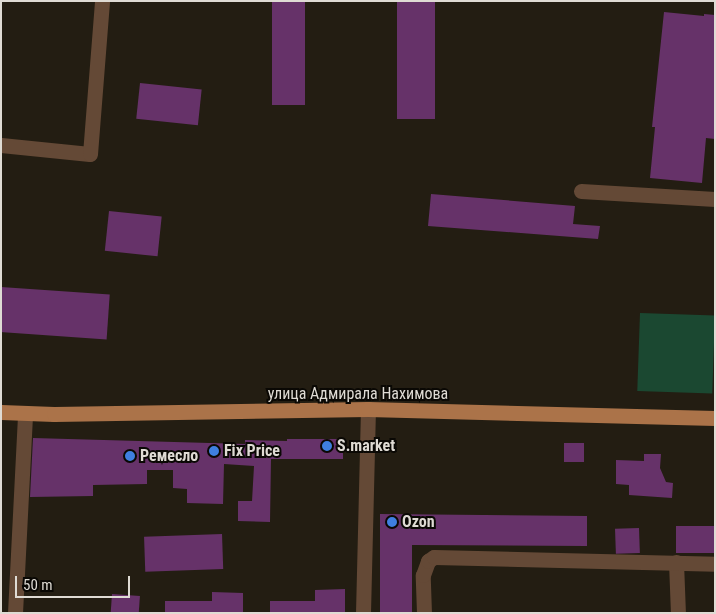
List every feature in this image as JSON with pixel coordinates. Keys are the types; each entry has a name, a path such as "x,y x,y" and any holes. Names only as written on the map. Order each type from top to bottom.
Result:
{"main road":[{"name":"улица Адмирала Нахимова","path":"1,412 368,409 715,418"}],"street":[{"path":"1,145 90,154 102,1"},
{"path":"581,191 715,199"},
{"path":"363,613 368,409"},
{"path":"15,613 25,413"},
{"path":"424,613 423,574 428,561 434,557 715,564"},
{"path":"676,562 678,613"}],"green space":[{"path":"640,313 715,316 712,394 637,391"}],"building":[{"path":"272,1 305,1 305,105 272,105"},
{"path":"397,1 435,1 435,119 397,119"},
{"path":"664,12 704,16 704,14 715,15 715,139 706,138 702,183 650,178 655,127 652,127"},
{"path":"140,83 202,89 198,125 136,119"},
{"path":"431,194 575,206 573,224 600,226 598,239 428,226"},
{"path":"109,211 162,217 158,256 105,251"},
{"path":"1,287 110,295 107,339 1,332"},
{"path":"33,438 245,444 245,440 343,439 343,459 271,459 270,522 238,521 238,501 252,501 254,466 224,464 223,504 187,503 187,489 173,488 173,470 147,470 147,484 93,485 93,496 30,497"},
{"path":"564,443 584,443 584,462 564,462"},
{"path":"644,454 661,454 660,468 666,482 673,483 672,498 629,495 629,485 616,484 616,460 644,461"},
{"path":"380,514 587,516 587,546 412,545 412,613 380,613"},
{"path":"676,526 715,526 715,553 676,553"},
{"path":"639,528 640,553 616,554 615,529"},
{"path":"222,534 223,569 145,572 144,537"},
{"path":"345,589 345,613 270,613 270,601 315,601 315,590"},
{"path":"212,592 243,593 243,613 165,613 165,601 212,601"},
{"path":"112,594 140,596 139,613 111,613"}],"place":[{"name":"S.market","path":"327,446"},
{"name":"Fix Price","path":"214,451"},
{"name":"Ремесло","path":"130,456"},
{"name":"Ozon","path":"392,522"}]}
